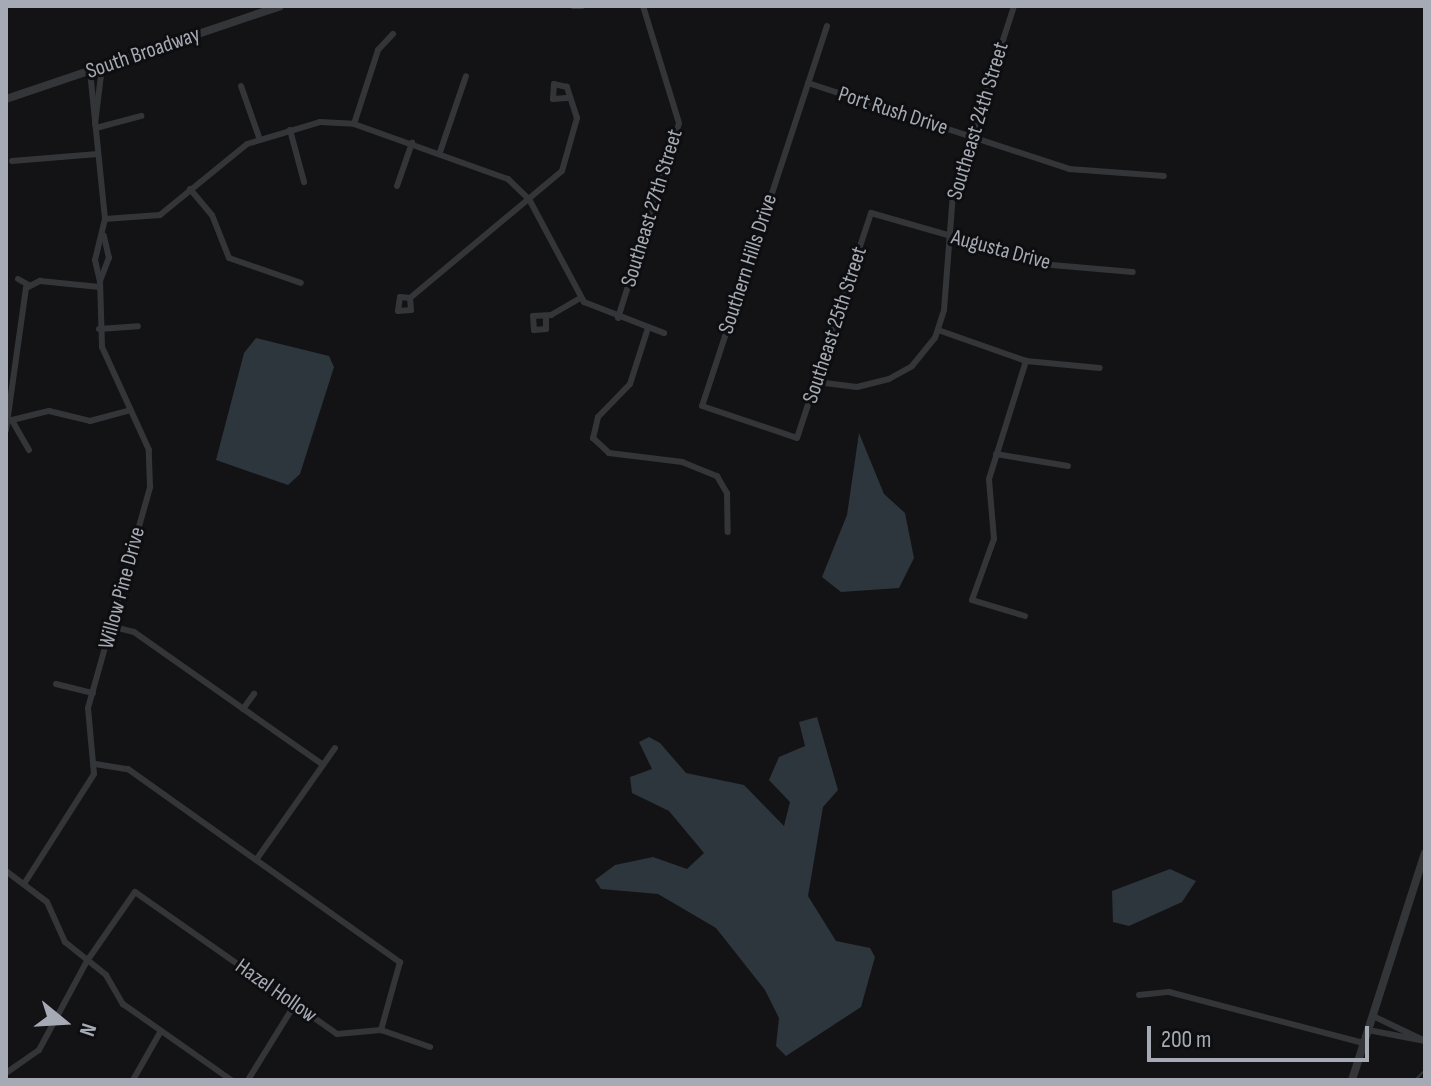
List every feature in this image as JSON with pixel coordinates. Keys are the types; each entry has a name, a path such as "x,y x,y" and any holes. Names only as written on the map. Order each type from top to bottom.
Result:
{"street":[{"name":"South Broadway","path":"6,99 280,6"},
{"path":"573,6 582,6"},
{"name":"Southeast 27th Street","path":"618,318 679,123 643,6"},
{"name":"Southeast 24th Street","path":"938,330 949,235 972,137 1014,6"},
{"name":"Southern Hills Drive","path":"797,438 702,406 827,26"},
{"path":"354,124 378,50 393,34"},
{"name":"Willow Pine Drive","path":"95,126 102,67"},
{"name":"Willow Pine Drive","path":"90,71 105,219 104,236 109,258 100,284"},
{"path":"440,152 466,76"},
{"name":"Port Rush Drive","path":"808,83 1080,172 1164,176"},
{"path":"241,86 260,140"},
{"path":"410,298 564,168 577,118 566,98"},
{"path":"95,126 141,116"},
{"path":"105,219 153,218 260,140 290,130 354,124 495,171 529,199 580,298 618,318 664,333"},
{"path":"290,130 304,182"},
{"path":"397,186 412,143"},
{"path":"12,161 98,154"},
{"path":"190,189 217,222 229,258 301,283"},
{"name":"Southeast 25th Street","path":"797,438 871,213"},
{"name":"Augusta Drive","path":"871,213 1052,265 1133,272"},
{"name":"Willow Pine Drive","path":"24,884 88,789 95,764 93,693 114,627 152,463 128,411 99,329 100,284 95,260 104,236"},
{"path":"18,279 29,285 100,284"},
{"path":"29,285 7,390 12,420 29,450"},
{"path":"546,316 580,298"},
{"path":"99,329 138,326"},
{"path":"648,328 630,384 598,417 593,438 609,453 682,462 717,476 727,493 728,532"},
{"path":"817,382 857,387 901,374 938,330 1026,361 1100,368"},
{"path":"1025,616 972,600 994,539 988,488 1026,361"},
{"path":"6,430 12,420 49,411 90,421 128,411"},
{"path":"996,454 1068,466"},
{"path":"114,627 134,632 323,765"},
{"path":"56,684 93,693"},
{"path":"243,709 254,694"},
{"path":"256,860 335,748"},
{"path":"95,764 128,769 400,962 381,1030"},
{"path":"1352,1080 1425,853"},
{"path":"6,871 47,902 65,942 87,961 123,1004 231,1080"},
{"name":"Hazel Hollow","path":"87,961 135,892 337,1034 381,1030 430,1047"},
{"path":"6,1073 39,1050 87,961"},
{"path":"1139,995 1169,992 1364,1043"},
{"path":"248,1080 295,1004"},
{"path":"1373,1016 1418,1032 1424,1041"},
{"path":"1368,1030 1424,1041"},
{"path":"133,1080 161,1031"}],"shaded area":[{"path":"256,338 329,356 334,367 300,474 288,485 216,460 244,353"},
{"path":"859,433 884,494 905,513 914,558 899,588 841,592 822,577 847,515"},
{"path":"817,717 838,790 823,807 808,896 836,941 870,948 875,957 861,1007 786,1056 776,1046 779,1018 765,990 716,928 658,894 601,889 595,880 615,865 653,857 687,869 704,853 669,811 632,793 630,777 652,769 639,742 649,737 660,743 686,773 744,785 784,826 790,802 769,780 779,757 805,746 799,722"},
{"path":"1170,869 1196,881 1182,902 1129,926 1113,922 1112,891"}],"waterway":[{"path":"1415,1080 1425,1070"}]}
